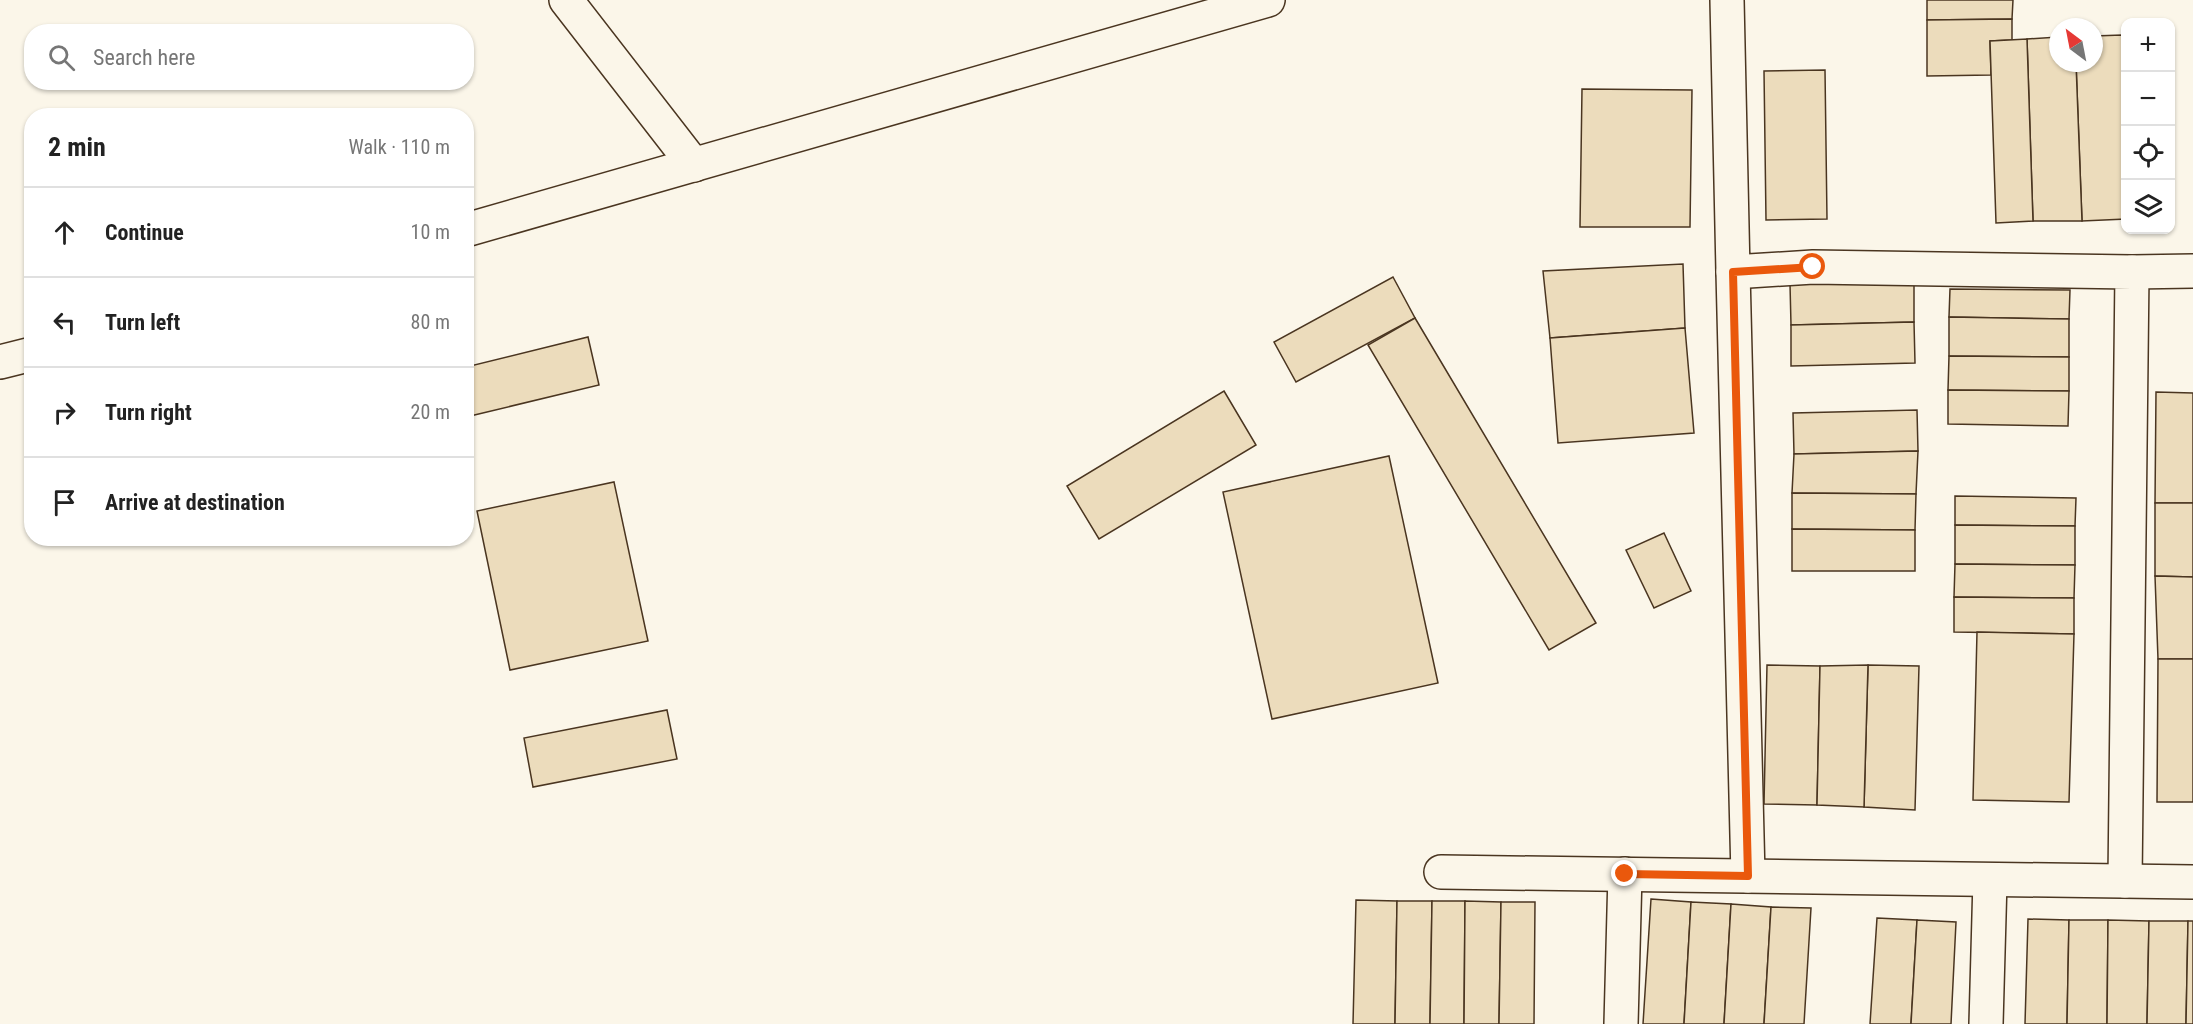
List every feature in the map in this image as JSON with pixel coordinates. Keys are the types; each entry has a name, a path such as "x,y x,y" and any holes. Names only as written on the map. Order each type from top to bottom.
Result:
{"street":[{"path":"566,0 694,165"},
{"path":"474,228 1268,0"},
{"path":"1727,0 1748,876"},
{"path":"1733,272 1813,267 2193,271"},
{"path":"2125,881 2132,272"},
{"path":"0,362 24,356"},
{"path":"1442,872 2193,882"},
{"path":"1621,1024 1625,874"},
{"path":"1986,1024 1990,880"}],"building":[{"path":"1927,0 2013,0 2012,19 1927,20"},
{"path":"2012,19 2012,40 1990,41 1991,75 1927,76 1927,20"},
{"path":"2121,35 2121,219 2082,221 2076,72 2103,72 2103,36"},
{"path":"2049,38 2049,72 2076,72 2082,221 2033,221 2027,39"},
{"path":"2027,39 2033,221 1996,223 1990,41"},
{"path":"1825,70 1827,219 1766,220 1764,71"},
{"path":"1582,89 1692,90 1690,227 1580,227"},
{"path":"1683,264 1685,328 1550,338 1543,271"},
{"path":"1393,277 1415,318 1296,382 1274,342"},
{"path":"1914,282 1914,322 1791,325 1790,284"},
{"path":"1950,289 2070,290 2069,319 1949,317"},
{"path":"1949,317 2069,319 2069,357 1949,356"},
{"path":"1415,318 1596,623 1549,650 1368,345"},
{"path":"1914,322 1915,363 1791,366 1791,325"},
{"path":"1685,328 1694,433 1558,443 1550,338"},
{"path":"588,337 599,385 474,415 474,365"},
{"path":"1949,356 2069,357 2069,391 1948,390"},
{"path":"1948,390 2069,391 2068,426 1948,424"},
{"path":"1224,391 1256,445 1099,539 1067,486"},
{"path":"2156,392 2193,393 2193,503 2155,503"},
{"path":"1917,410 1918,451 1794,454 1793,413"},
{"path":"1918,451 1916,494 1792,493 1794,454"},
{"path":"1389,456 1438,683 1272,719 1223,492"},
{"path":"614,482 648,641 510,670 477,511"},
{"path":"1792,493 1916,494 1915,530 1792,529"},
{"path":"1955,496 2076,498 2075,526 1955,525"},
{"path":"2155,503 2193,503 2193,577 2155,576"},
{"path":"1955,525 2075,526 2075,565 1955,564"},
{"path":"1792,529 1915,530 1915,571 1792,571"},
{"path":"1664,533 1691,591 1654,608 1626,550"},
{"path":"1955,564 2075,565 2074,598 1954,597"},
{"path":"2155,576 2193,577 2193,659 2158,659"},
{"path":"1954,597 2074,598 2074,634 1954,632"},
{"path":"1977,632 2074,634 2069,802 1973,800"},
{"path":"2158,659 2193,659 2193,802 2157,802"},
{"path":"1767,665 1820,666 1817,805 1764,804"},
{"path":"1868,665 1919,666 1915,810 1864,807"},
{"path":"1868,665 1864,807 1817,805 1820,666"},
{"path":"667,710 677,759 533,787 524,738"},
{"path":"1651,899 1691,902 1684,1024 1643,1024"},
{"path":"1356,900 1397,901 1395,1024 1353,1024"},
{"path":"1397,901 1432,901 1430,1024 1395,1024"},
{"path":"1432,901 1465,901 1464,1024 1430,1024"},
{"path":"1465,901 1501,902 1499,1024 1464,1024"},
{"path":"1501,902 1535,902 1534,1024 1499,1024"},
{"path":"1691,902 1731,904 1724,1024 1684,1024"},
{"path":"1731,904 1771,907 1764,1024 1724,1024"},
{"path":"1771,907 1811,908 1804,1024 1764,1024"},
{"path":"1877,918 1917,920 1911,1024 1870,1024"},
{"path":"2028,919 2069,920 2067,1024 2025,1024"},
{"path":"1917,920 1956,922 1951,1024 1911,1024"},
{"path":"2069,920 2108,920 2107,1024 2067,1024"},
{"path":"2108,920 2149,921 2147,1024 2107,1024"},
{"path":"2149,921 2188,921 2186,1024 2147,1024"},
{"path":"2188,921 2193,921 2193,1024 2186,1024"}],"route":[{"path":"1625,874 1748,876 1733,272 1813,267"}]}
